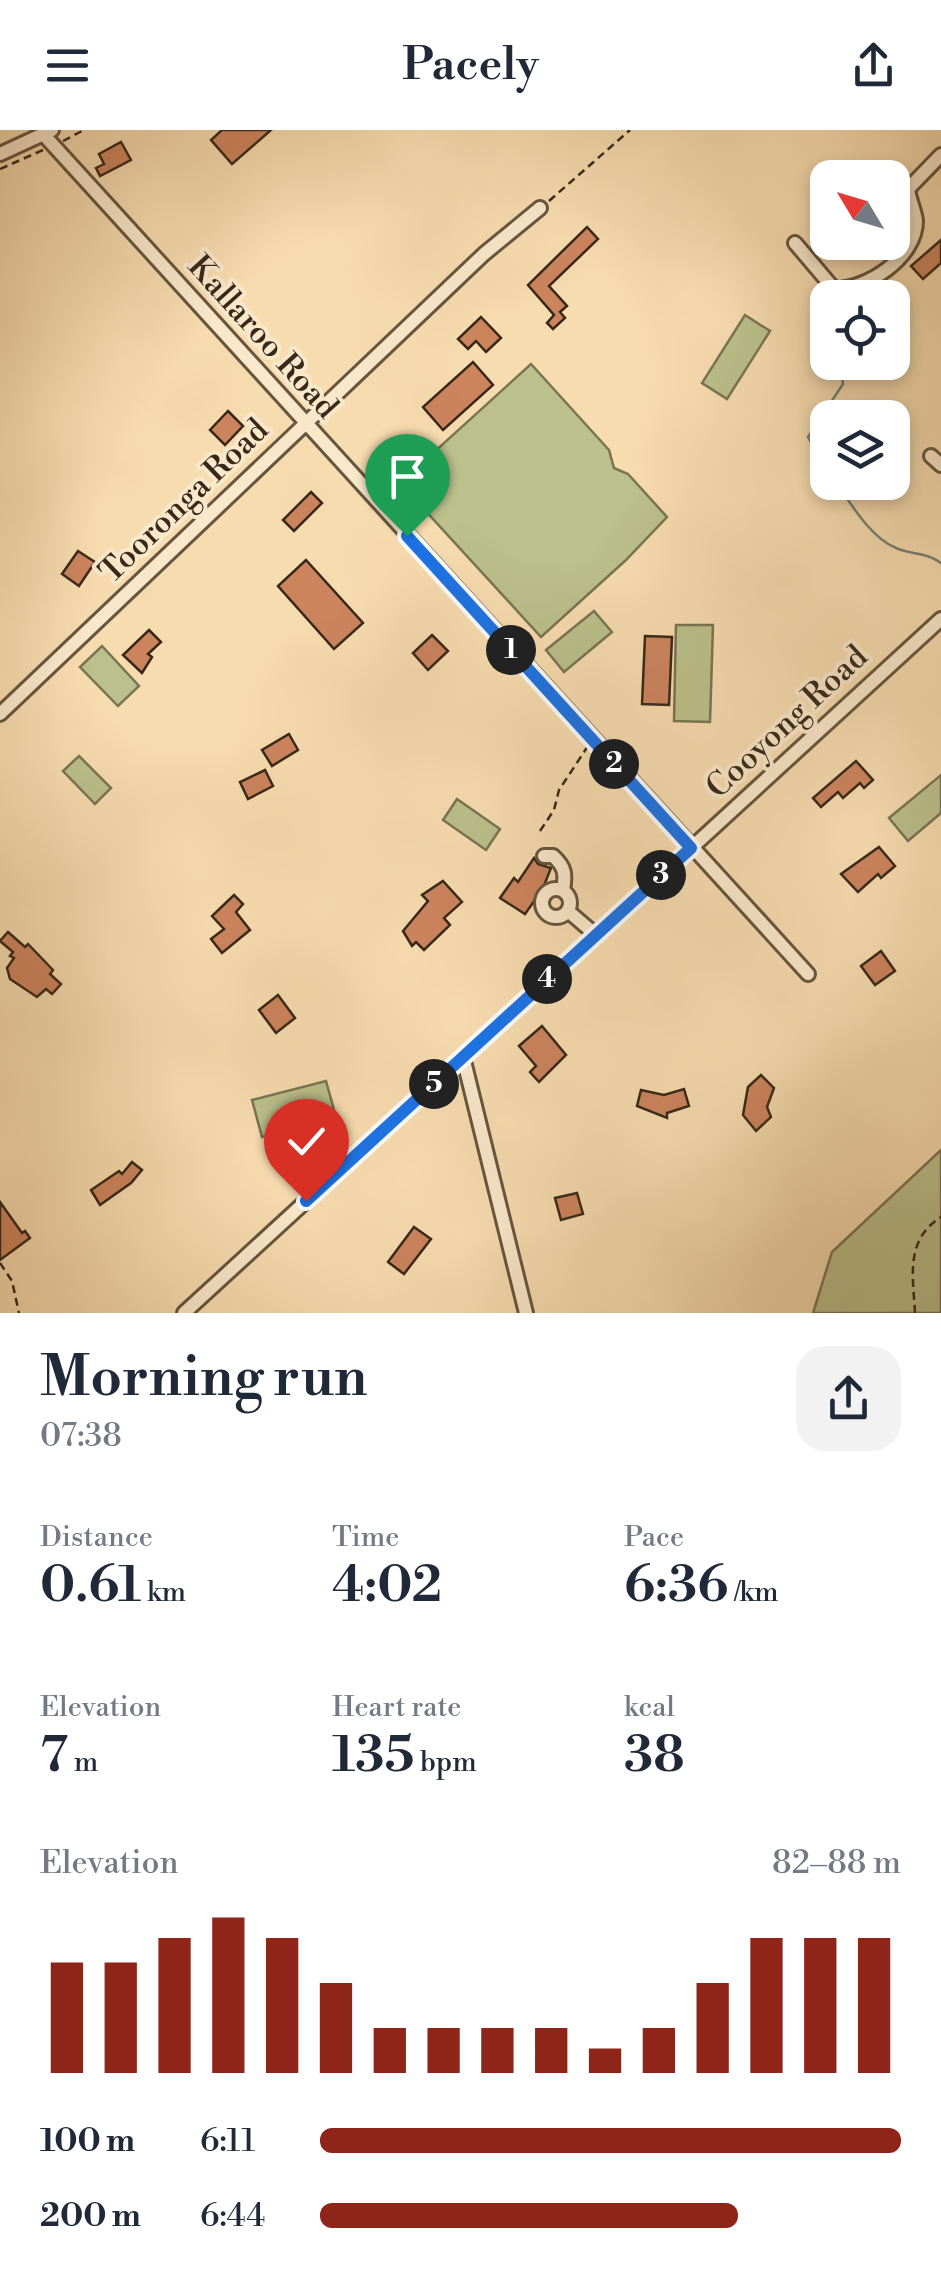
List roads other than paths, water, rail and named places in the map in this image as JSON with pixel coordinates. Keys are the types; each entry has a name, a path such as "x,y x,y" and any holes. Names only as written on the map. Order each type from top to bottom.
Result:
{"street":[{"path":"0,154 47,132"},
{"name":"Kallaroo Road","path":"47,132 304,424 808,974"},
{"path":"795,243 834,288 853,289 873,280 908,246 916,220 908,189 941,155"},
{"name":"Tooronga Road","path":"0,714 484,254 540,208"},
{"name":"Cooyong Road","path":"184,1313 941,618"},
{"path":"544,856 553,856 561,863 565,872 563,890 571,901 562,916 551,917 542,906 547,892 563,890"},
{"path":"568,911 596,935"},
{"path":"462,1057 526,1313"}],"waterway":[{"path":"832,400 842,380"},
{"path":"810,434 810,440"},
{"path":"849,500 887,543 941,563"}]}
